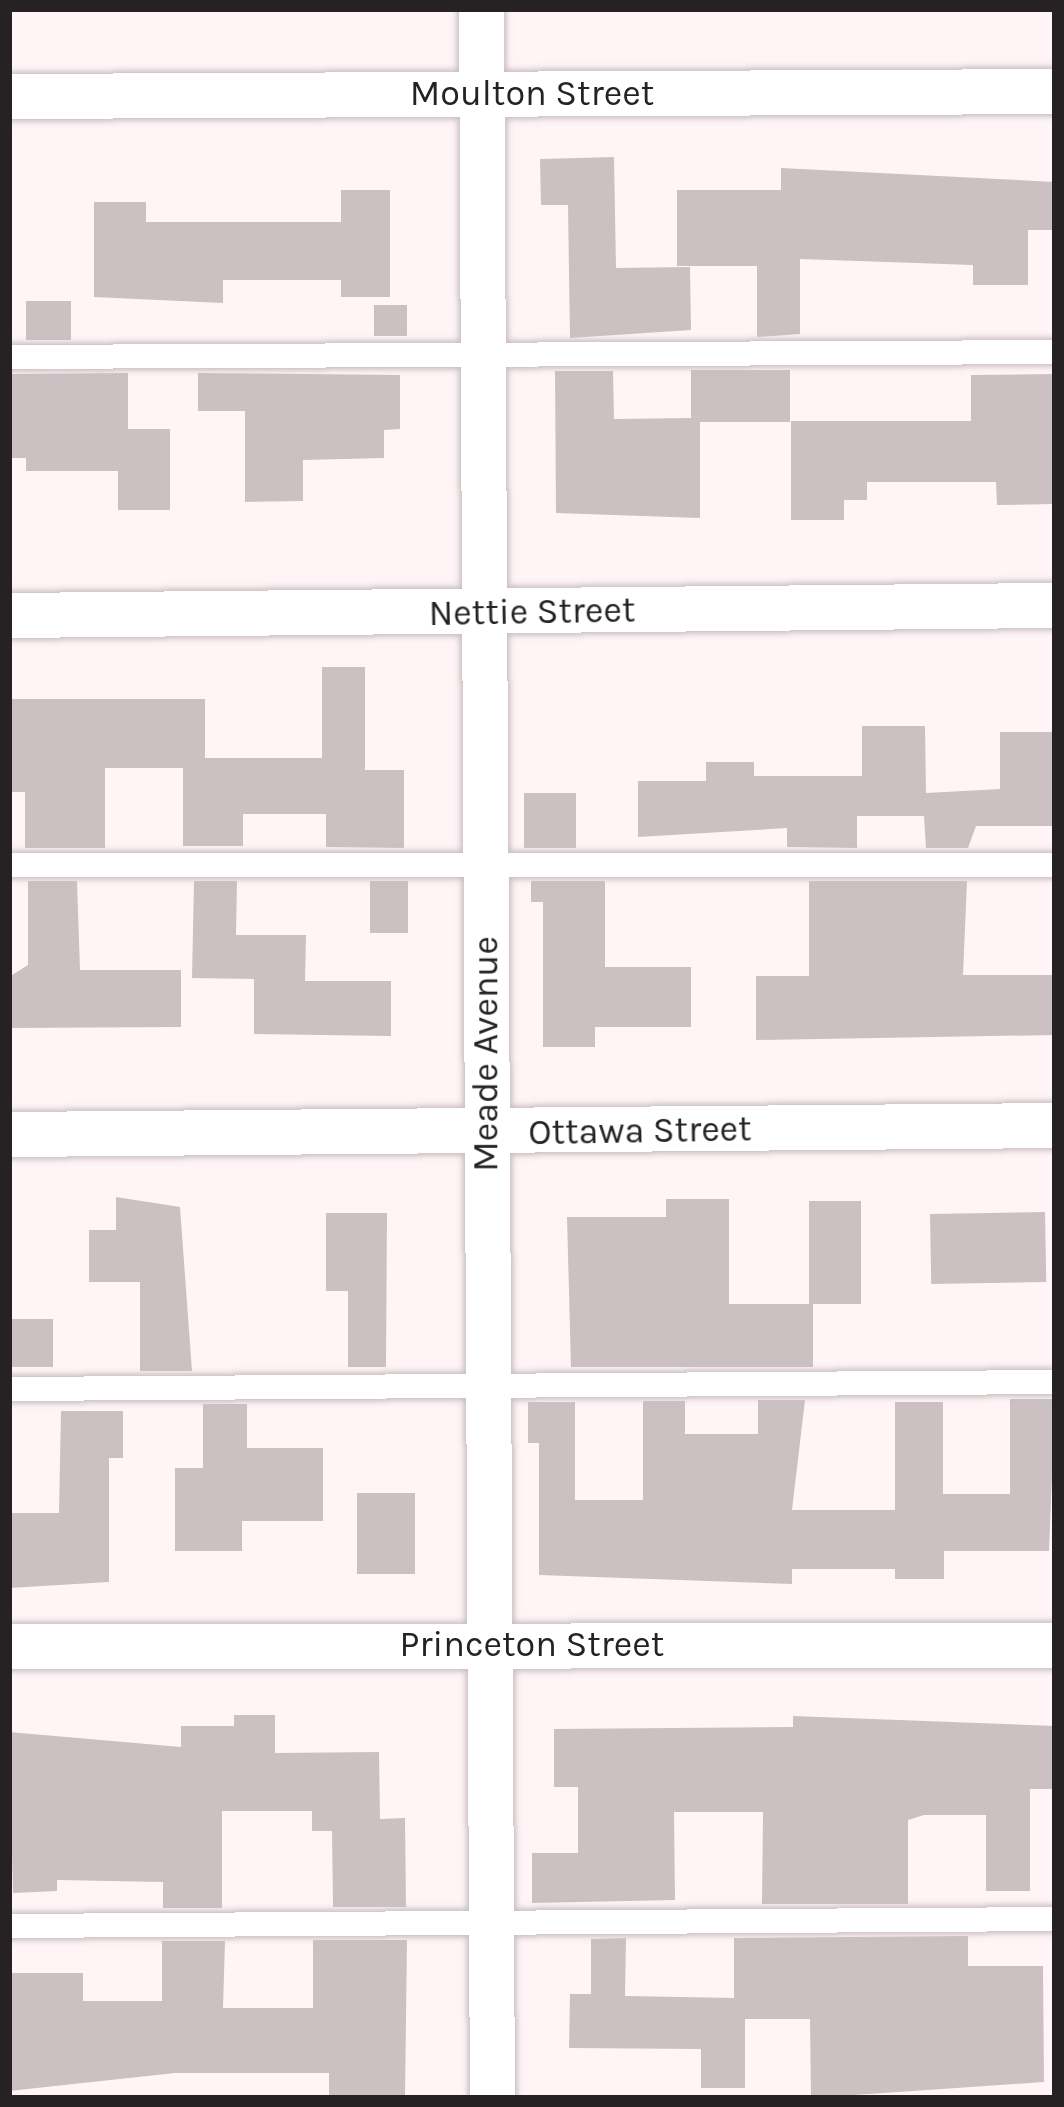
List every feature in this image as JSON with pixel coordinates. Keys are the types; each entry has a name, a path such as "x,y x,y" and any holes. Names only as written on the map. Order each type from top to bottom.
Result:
{"street":[{"name":"Meade Avenue","path":"481,9 492,2098"},
{"name":"Moulton Street","path":"9,96 1055,91"},
{"name":"Nettie Street","path":"9,615 1055,605"},
{"name":"Ottawa Street","path":"9,1134 486,1134 1055,1125"},
{"name":"Princeton Street","path":"9,1646 1055,1645"}],"lane":[{"path":"9,358 1055,352"},
{"path":"9,865 1055,865"},
{"path":"9,1389 1055,1382"},
{"path":"9,1926 1055,1919"}],"building":[{"path":"614,157 616,268 690,267 691,330 570,338 568,205 541,205 540,159"},
{"path":"781,168 1055,182 1055,230 1028,230 1028,285 973,285 973,265 800,259 800,334 757,337 757,266 677,266 677,190 781,190"},
{"path":"341,190 390,190 390,297 341,297 341,280 223,280 223,303 94,297 94,202 146,202 146,222 341,222"},
{"path":"26,301 71,301 71,340 26,340"},
{"path":"374,305 407,305 407,336 374,336"},
{"path":"691,370 790,370 790,422 700,422 700,518 556,513 555,371 613,371 614,419 691,418"},
{"path":"128,373 128,429 170,429 170,510 118,510 118,471 26,471 26,458 9,458 9,374"},
{"path":"198,373 400,375 400,429 384,430 384,458 303,460 303,501 245,502 245,411 198,411"},
{"path":"1055,374 1055,504 997,505 996,482 867,482 867,500 844,500 844,520 791,520 791,421 971,421 971,375"},
{"path":"322,667 365,667 365,770 404,770 404,848 326,847 326,814 243,814 243,846 183,846 183,768 105,768 105,848 25,848 25,792 9,792 9,699 205,699 205,758 322,758"},
{"path":"862,726 925,726 926,793 1000,789 1000,732 1053,732 1053,826 976,826 968,848 926,848 924,816 857,816 857,848 787,847 787,828 638,837 638,781 706,781 706,762 754,762 754,776 862,776"},
{"path":"524,793 576,793 576,848 524,848"},
{"path":"28,881 77,881 80,970 181,970 181,1027 9,1028 9,977 28,965"},
{"path":"194,881 237,881 236,935 306,935 305,981 391,981 391,1036 254,1034 254,979 192,978"},
{"path":"370,881 408,881 408,933 370,933"},
{"path":"531,881 605,881 605,967 691,967 691,1027 595,1027 595,1047 543,1047 543,902 531,902"},
{"path":"809,881 967,881 963,975 1055,975 1055,1035 756,1040 756,976 809,976"},
{"path":"116,1197 180,1207 192,1371 140,1371 140,1282 89,1282 89,1230 116,1230"},
{"path":"666,1199 729,1199 729,1304 809,1304 809,1201 861,1201 861,1304 813,1304 813,1367 571,1367 567,1217 666,1217"},
{"path":"1045,1212 1046,1282 931,1284 930,1214"},
{"path":"326,1213 387,1213 386,1367 348,1367 348,1291 326,1291"},
{"path":"9,1319 53,1319 53,1367 9,1367"},
{"path":"1010,1399 1055,1399 1049,1551 944,1551 944,1579 895,1579 895,1569 792,1569 792,1584 539,1575 539,1443 528,1443 528,1402 575,1402 575,1500 643,1500 643,1401 685,1401 685,1434 758,1434 758,1400 805,1400 792,1510 895,1510 895,1402 943,1402 943,1494 1010,1494"},
{"path":"203,1404 247,1404 247,1448 323,1448 323,1521 242,1521 242,1551 175,1551 175,1468 203,1468"},
{"path":"61,1411 123,1411 123,1458 109,1458 109,1582 9,1588 9,1513 59,1513"},
{"path":"357,1493 415,1493 415,1574 357,1574"},
{"path":"234,1715 275,1715 275,1753 379,1752 380,1819 405,1818 406,1907 333,1907 332,1831 312,1831 312,1811 222,1811 222,1908 163,1908 163,1882 57,1880 57,1891 13,1893 9,1732 181,1747 181,1726 234,1726"},
{"path":"793,1716 1055,1726 1055,1789 1030,1789 1030,1891 986,1891 986,1815 924,1815 908,1820 908,1904 762,1904 763,1812 674,1812 675,1900 532,1903 532,1853 578,1853 578,1787 554,1787 554,1729 793,1727"},
{"path":"968,1936 968,1966 1043,1966 1044,2082 811,2098 810,2019 745,2019 745,2088 701,2088 701,2049 569,2048 570,1994 591,1994 591,1939 626,1938 625,1996 734,1998 734,1938"},
{"path":"313,1940 407,1940 405,2097 329,2097 329,2073 175,2073 9,2091 9,1973 83,1973 83,2001 162,2001 162,1941 225,1941 223,2008 313,2008"}]}
